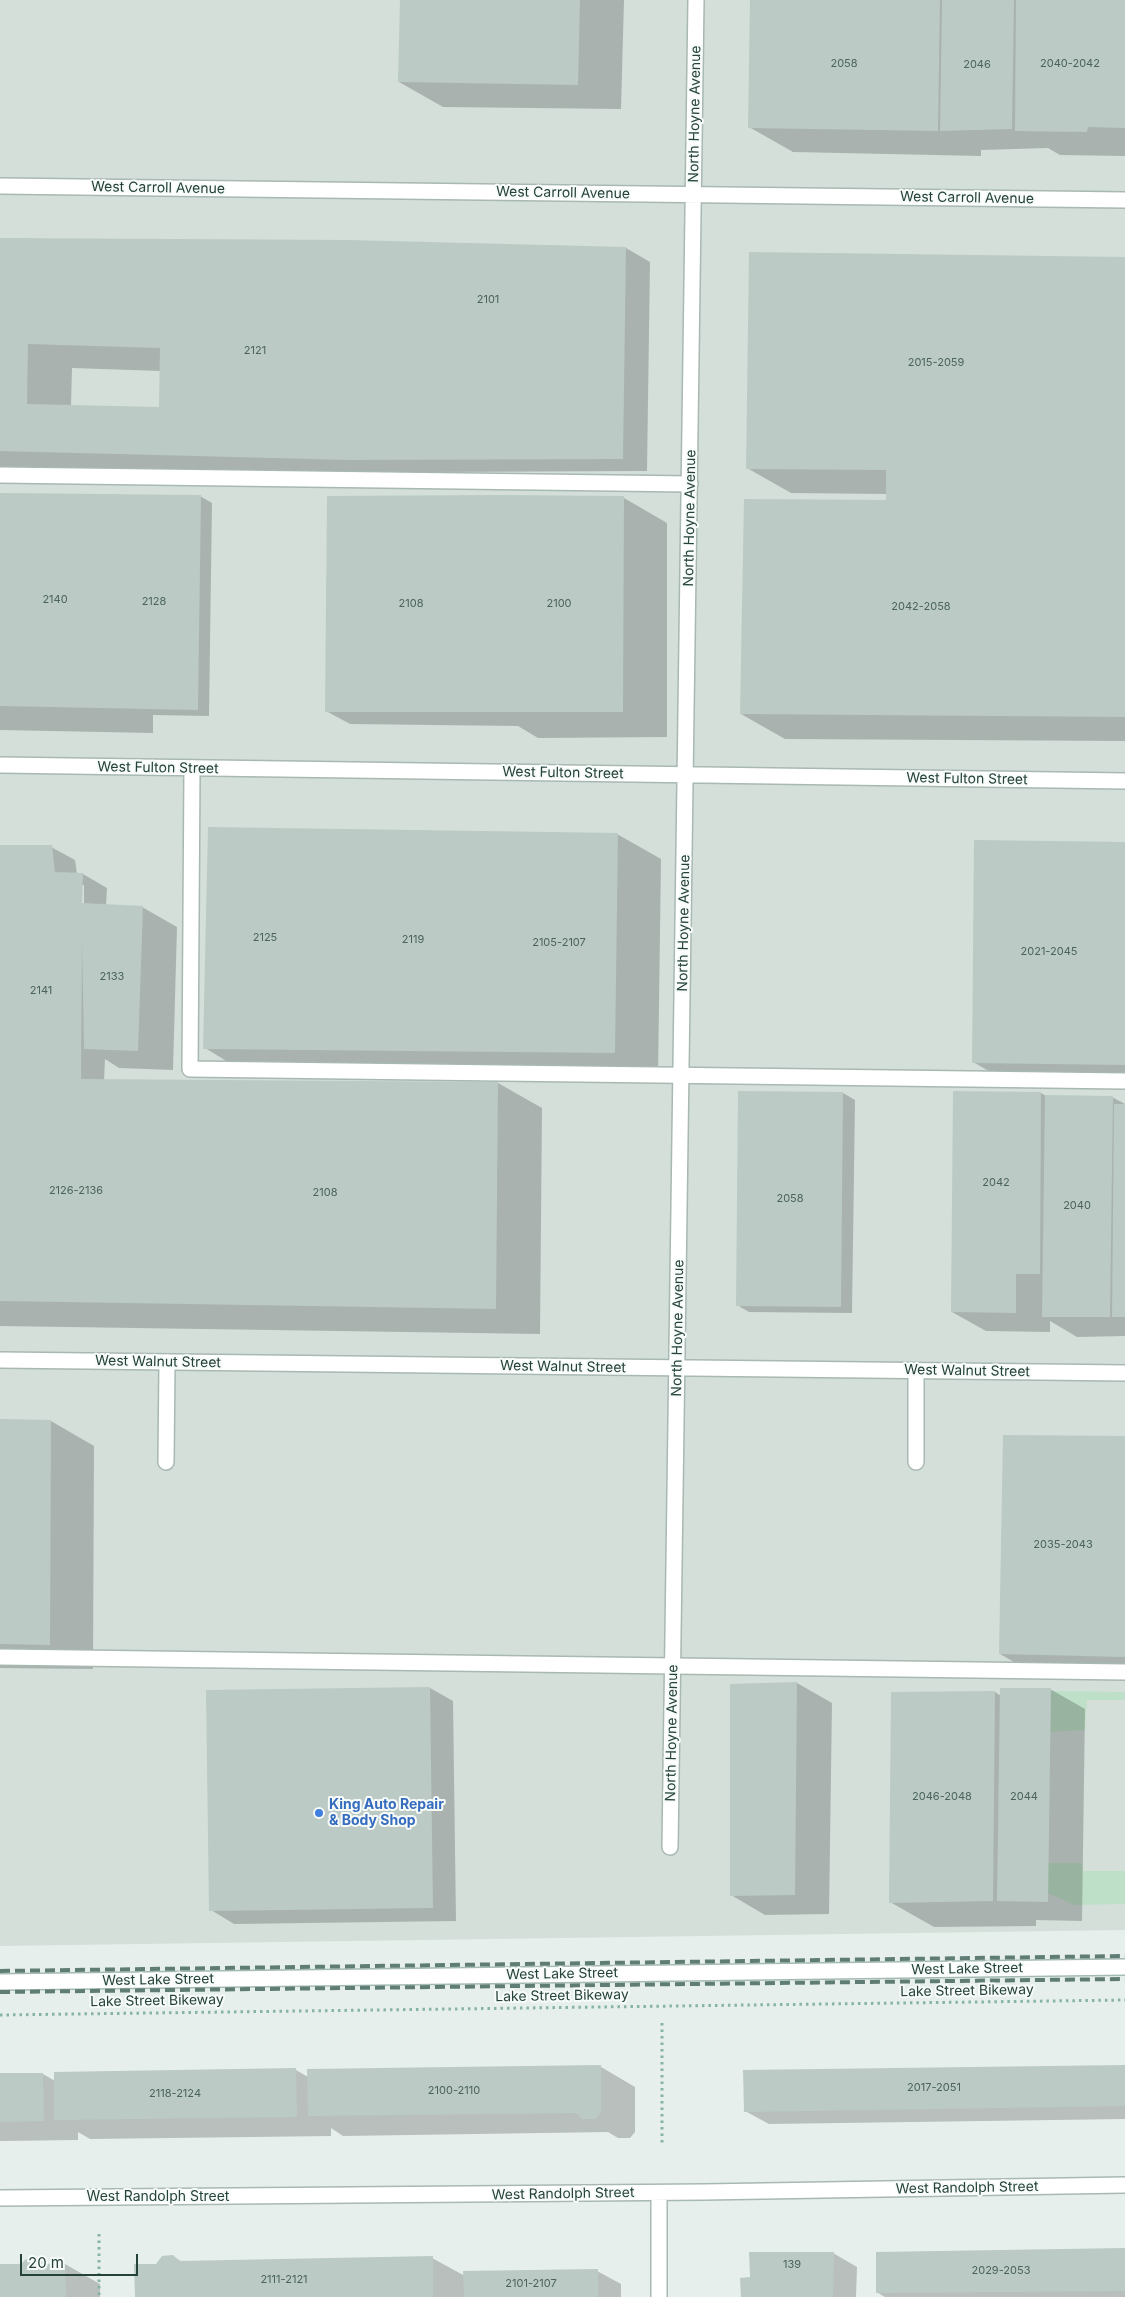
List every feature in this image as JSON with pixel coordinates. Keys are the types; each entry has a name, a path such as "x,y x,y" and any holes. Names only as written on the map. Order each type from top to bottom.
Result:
{"street":[{"name":"North Hoyne Avenue","path":"670,1847 696,0"},
{"name":"West Carroll Avenue","path":"0,186 1125,200"},
{"path":"0,475 690,484"},
{"name":"West Fulton Street","path":"0,766 1125,781"},
{"path":"192,768 190,1069 1125,1081"},
{"name":"West Walnut Street","path":"0,1360 1125,1373"},
{"path":"166,1462 167,1362"},
{"path":"916,1371 916,1462"},
{"path":"0,1656 1125,1672"},
{"name":"West Lake Street","path":"0,1982 1125,1967"},
{"name":"West Randolph Street","path":"0,2198 659,2193 1125,2185"},
{"path":"659,2193 659,2297"}],"path":[{"name":"Lake Street Bikeway","path":"0,2014 1125,2000"},
{"path":"662,2023 662,2146"},
{"path":"99,2234 99,2297"}],"shaded area":[{"path":"0,0 1125,0 1125,1930 0,1946"}],"green space":[{"path":"1051,1691 1125,1692 1125,1700 1087,1700 1085,1730 1050,1732"},
{"path":"1048,1863 1082,1863 1083,1871 1125,1871 1125,1904 1075,1905 1048,1893"}],"building":[{"path":"400,0 580,0 578,85 398,82"},
{"path":"750,0 940,0 938,131 748,128"},
{"path":"942,0 1014,0 1012,129 940,131"},
{"path":"1016,0 1125,0 1125,128 1088,127 1087,132 1015,131"},
{"path":"0,238 349,240 626,247 623,459 350,460 0,451","holes":["28,344 160,348 159,407 27,404"]},
{"path":"749,252 1125,257 1125,717 740,714 744,499 886,500 886,470 746,469"},
{"path":"0,493 201,495 198,710 0,706"},
{"path":"327,496 624,496 623,712 325,712"},
{"path":"208,827 618,833 615,1053 203,1049"},
{"path":"974,840 1125,842 1125,1065 972,1063"},
{"path":"0,845 52,845 55,872 83,873 82,903 143,906 138,1051 84,1049 82,943 81,1079 498,1082 496,1309 0,1301"},
{"path":"738,1091 843,1092 841,1307 736,1306"},
{"path":"953,1091 1041,1092 1040,1274 1016,1274 1016,1313 951,1312"},
{"path":"1045,1095 1113,1096 1110,1317 1042,1317"},
{"path":"1114,1104 1125,1104 1125,1317 1112,1317"},
{"path":"0,1419 51,1420 50,1645 0,1644"},
{"path":"1003,1435 1125,1436 1125,1657 999,1654"},
{"path":"797,1682 795,1895 730,1896 730,1684"},
{"path":"430,1687 433,1908 209,1911 206,1690"},
{"path":"1000,1688 1051,1688 1048,1902 997,1901"},
{"path":"995,1691 993,1901 889,1903 891,1692"},
{"path":"601,2065 601,2112 595,2119 582,2119 576,2113 308,2116 307,2069"},
{"path":"1125,2065 1125,2106 744,2112 743,2070"},
{"path":"296,2068 297,2117 54,2120 54,2072"},
{"path":"0,2073 43,2073 44,2121 0,2122"},
{"path":"1125,2248 1125,2291 876,2293 876,2252"},
{"path":"749,2252 834,2252 833,2297 741,2297 740,2278 750,2277"},
{"path":"173,2255 179,2261 433,2256 433,2297 135,2297 134,2264 156,2264 162,2256"},
{"path":"26,2259 40,2259 45,2264 65,2263 66,2297 0,2297 0,2264 21,2264"},
{"path":"598,2269 598,2297 464,2297 463,2271"}],"railway":[{"path":"0,1971 1125,1956"},
{"path":"0,1992 1125,1979"}],"place":[{"name":"King Auto Repair & Body Shop","path":"319,1813"}]}
